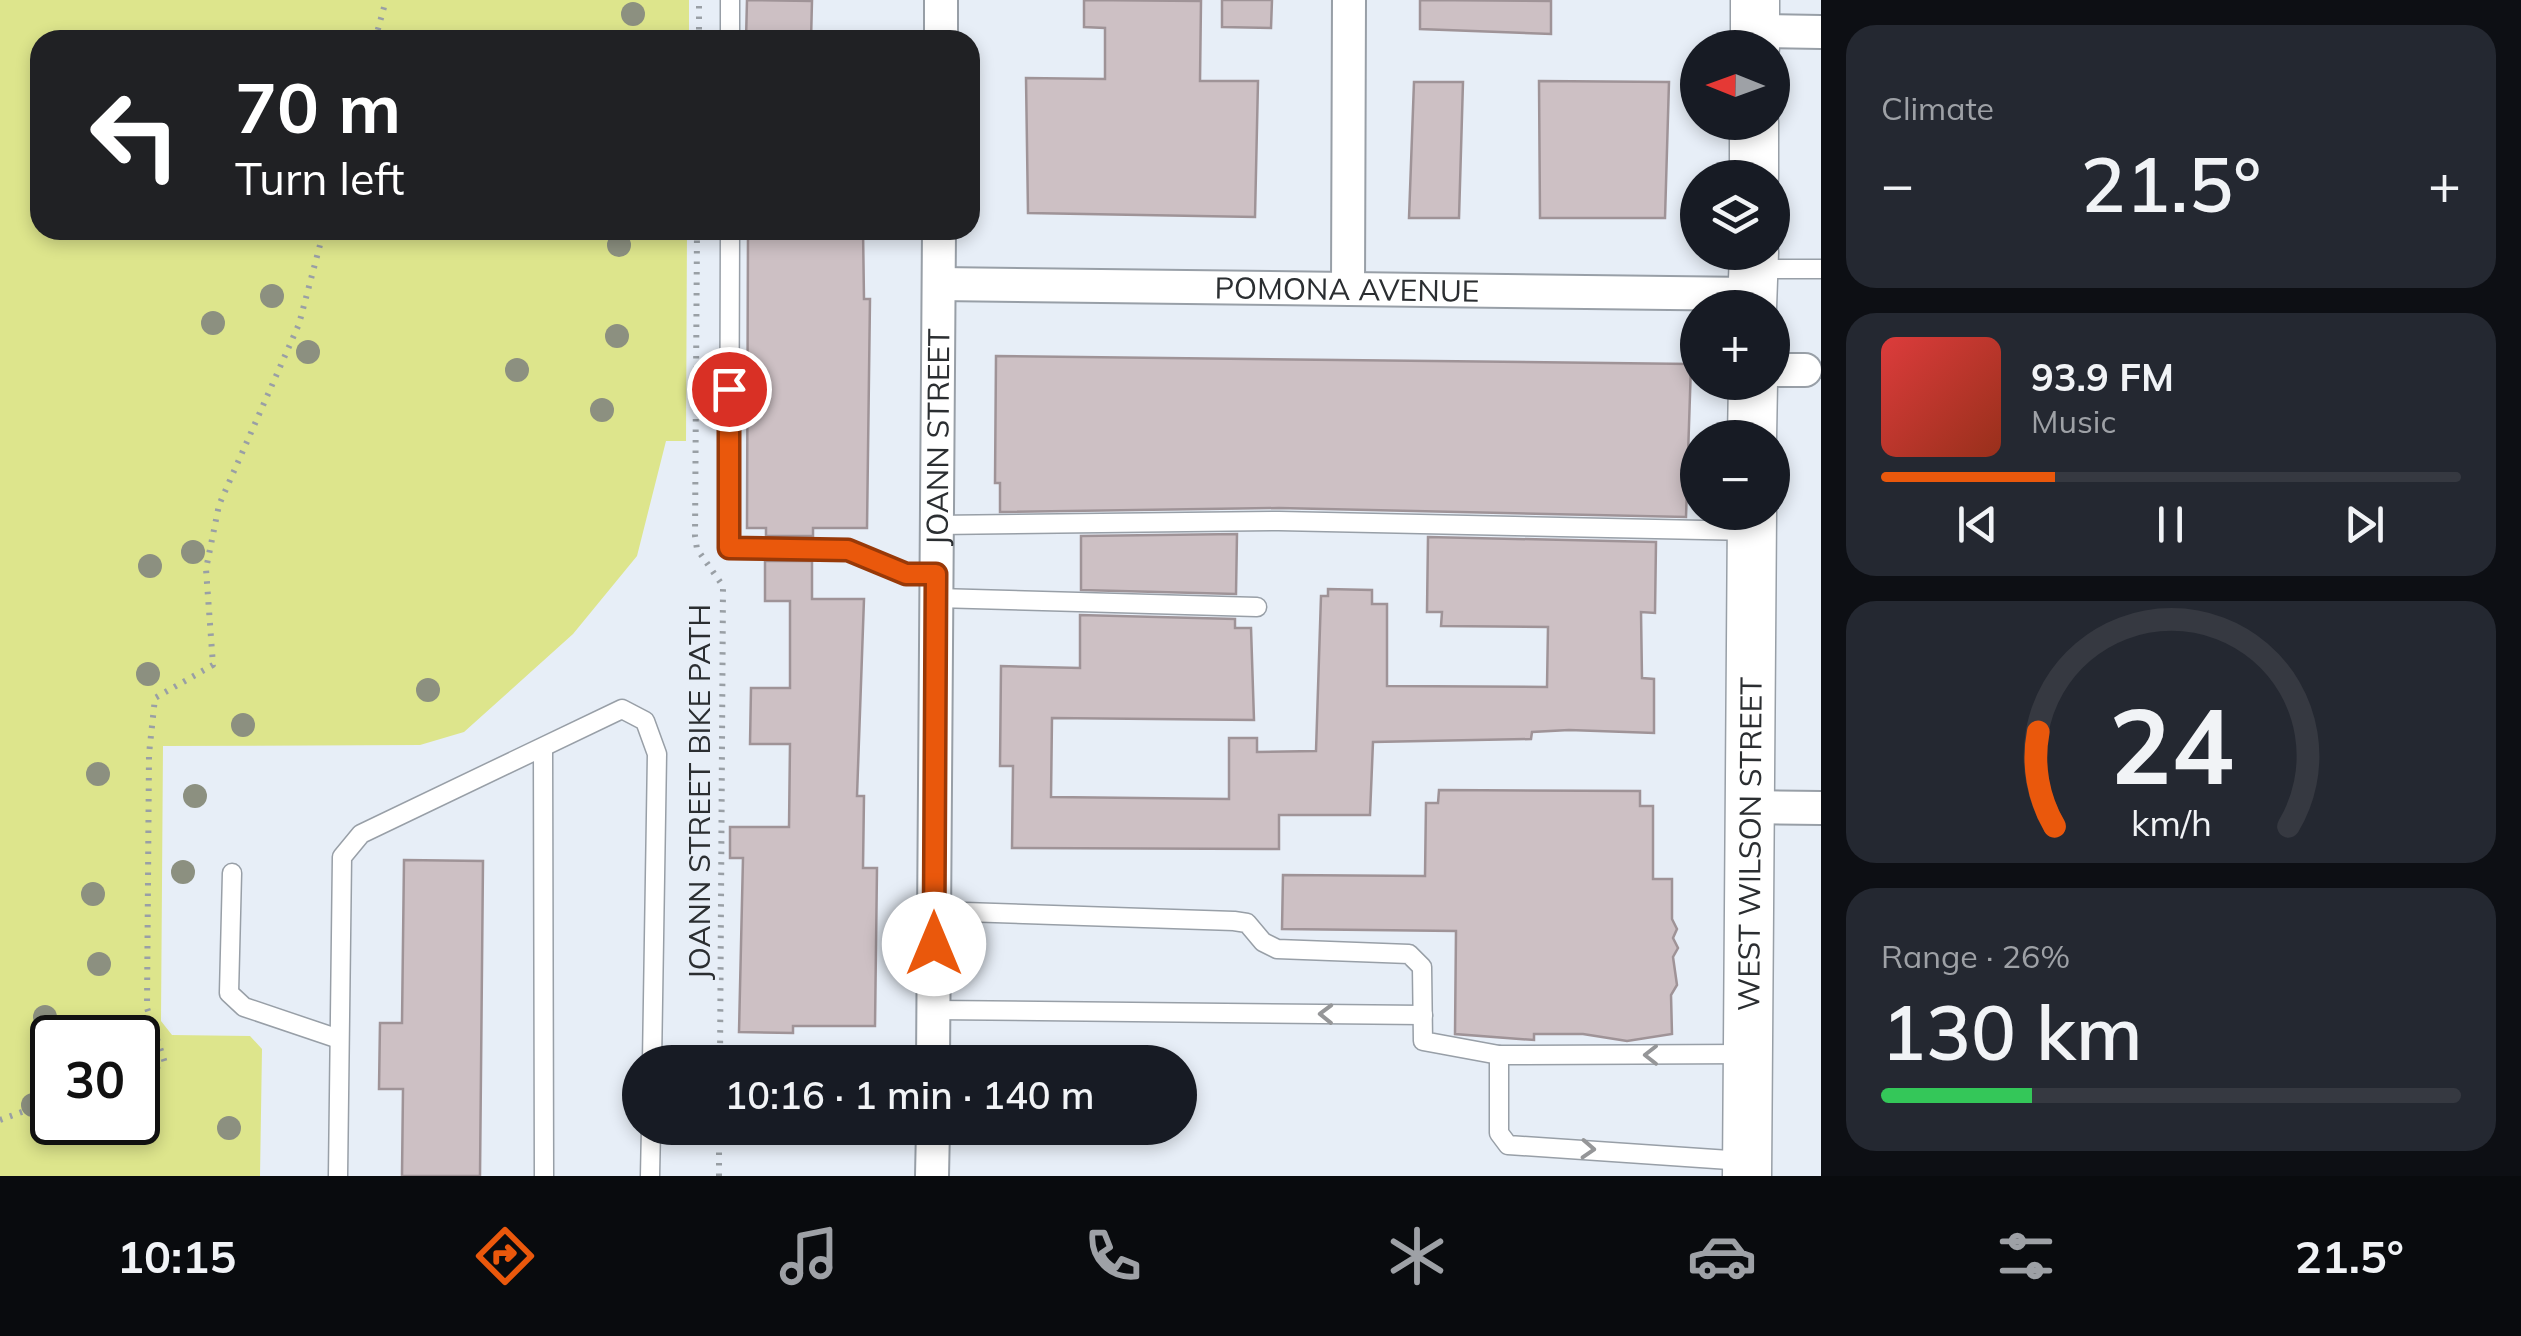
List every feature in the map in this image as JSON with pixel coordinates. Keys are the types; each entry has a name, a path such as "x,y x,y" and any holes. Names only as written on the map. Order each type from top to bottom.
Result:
{"street":[{"path":"941,0 941,30"},
{"path":"1348,288 1349,0"},
{"path":"1755,26 1821,32"},
{"name":"JOANN STREET","path":"933,1045 939,240"},
{"name":"POMONA AVENUE","path":"940,284 1348,288 1753,281"},
{"name":"WEST WILSON STREET","path":"1747,1168 1752,530"},
{"path":"1750,807 1821,808"},
{"path":"932,1176 933,1145"}],"lane":[{"path":"730,0 730,30"},
{"path":"730,240 729,548 848,550 937,586 1257,607"},
{"path":"1753,281 1821,269"},
{"path":"937,525 1680,522"},
{"path":"338,1176 342,858 360,834 622,710 645,721 657,754 652,1045"},
{"path":"543,748 544,1176"},
{"path":"232,873 229,992 244,1007 339,1039"},
{"path":"934,911 1234,921 1247,923 1263,942 1277,949 1388,952 1417,958 1422,967 1423,1041 1427,1044 1499,1056 1748,1054"},
{"path":"934,1010 1423,1015"},
{"path":"1499,1056 1499,1133 1508,1145 1747,1168"},
{"path":"650,1176 651,1145"}],"path":[{"path":"378,30 386,0"},
{"path":"699,0 699,30"},
{"path":"149,1015 149,754 155,698 213,665 206,569 220,506 299,324 321,240"},
{"name":"JOANN STREET BIKE PATH","path":"698,240 695,536 697,549 723,586 720,1045"},
{"path":"0,1120 30,1109"},
{"path":"719,1145 719,1176"}],"green space":[{"path":"0,0 689,0 689,30 30,30 30,240 687,240 686,441 666,441 637,556 573,634 464,732 420,745 163,746 161,1021 172,1035 250,1036 262,1049 260,1176 0,1176"}],"building":[{"path":"747,0 812,1 811,30 746,30"},
{"path":"1084,0 1201,1 1200,81 1258,81 1255,217 1028,213 1026,78 1105,79 1105,28 1084,27"},
{"path":"1222,0 1272,0 1271,28 1222,27"},
{"path":"1420,0 1551,1 1551,34 1420,29"},
{"path":"1539,81 1669,82 1665,218 1540,218"},
{"path":"1414,82 1463,82 1459,218 1409,218"},
{"path":"748,240 863,240 864,299 870,299 867,528 813,528 813,536 766,536 766,528 747,528"},
{"path":"996,356 1680,364 1680,400 1690,400 1689,420 1680,420 1680,517 1279,508 1000,512 1000,483 995,483"},
{"path":"1237,534 1236,594 1081,590 1081,536"},
{"path":"1428,537 1656,542 1655,613 1641,612 1642,678 1654,679 1654,733 1569,730 1532,732 1531,739 1373,742 1370,815 1279,815 1279,849 1012,848 1013,766 1000,766 1001,666 1080,668 1080,615 1235,619 1235,628 1251,628 1254,720 1052,718 1051,797 1229,799 1229,738 1257,738 1257,752 1316,751 1321,596 1328,596 1328,589 1372,590 1372,604 1387,604 1387,686 1547,687 1548,627 1441,626 1442,612 1427,612"},
{"path":"765,561 812,561 812,599 864,599 857,796 864,796 863,868 877,868 875,1026 793,1026 793,1033 739,1032 743,858 730,858 730,827 789,827 790,744 750,744 751,688 790,688 790,601 765,601"},
{"path":"1439,790 1640,791 1640,806 1653,806 1653,879 1672,879 1672,919 1677,929 1673,938 1678,948 1673,957 1677,985 1671,995 1672,1034 1627,1041 1583,1034 1534,1034 1534,1040 1455,1034 1456,931 1282,929 1283,875 1425,876 1426,803 1438,803"},
{"path":"404,860 483,861 480,1176 402,1176 403,1089 379,1089 380,1023 402,1023"}],"route":[{"path":"729,389 729,548 848,550 906,574 936,574 934,944"}]}
